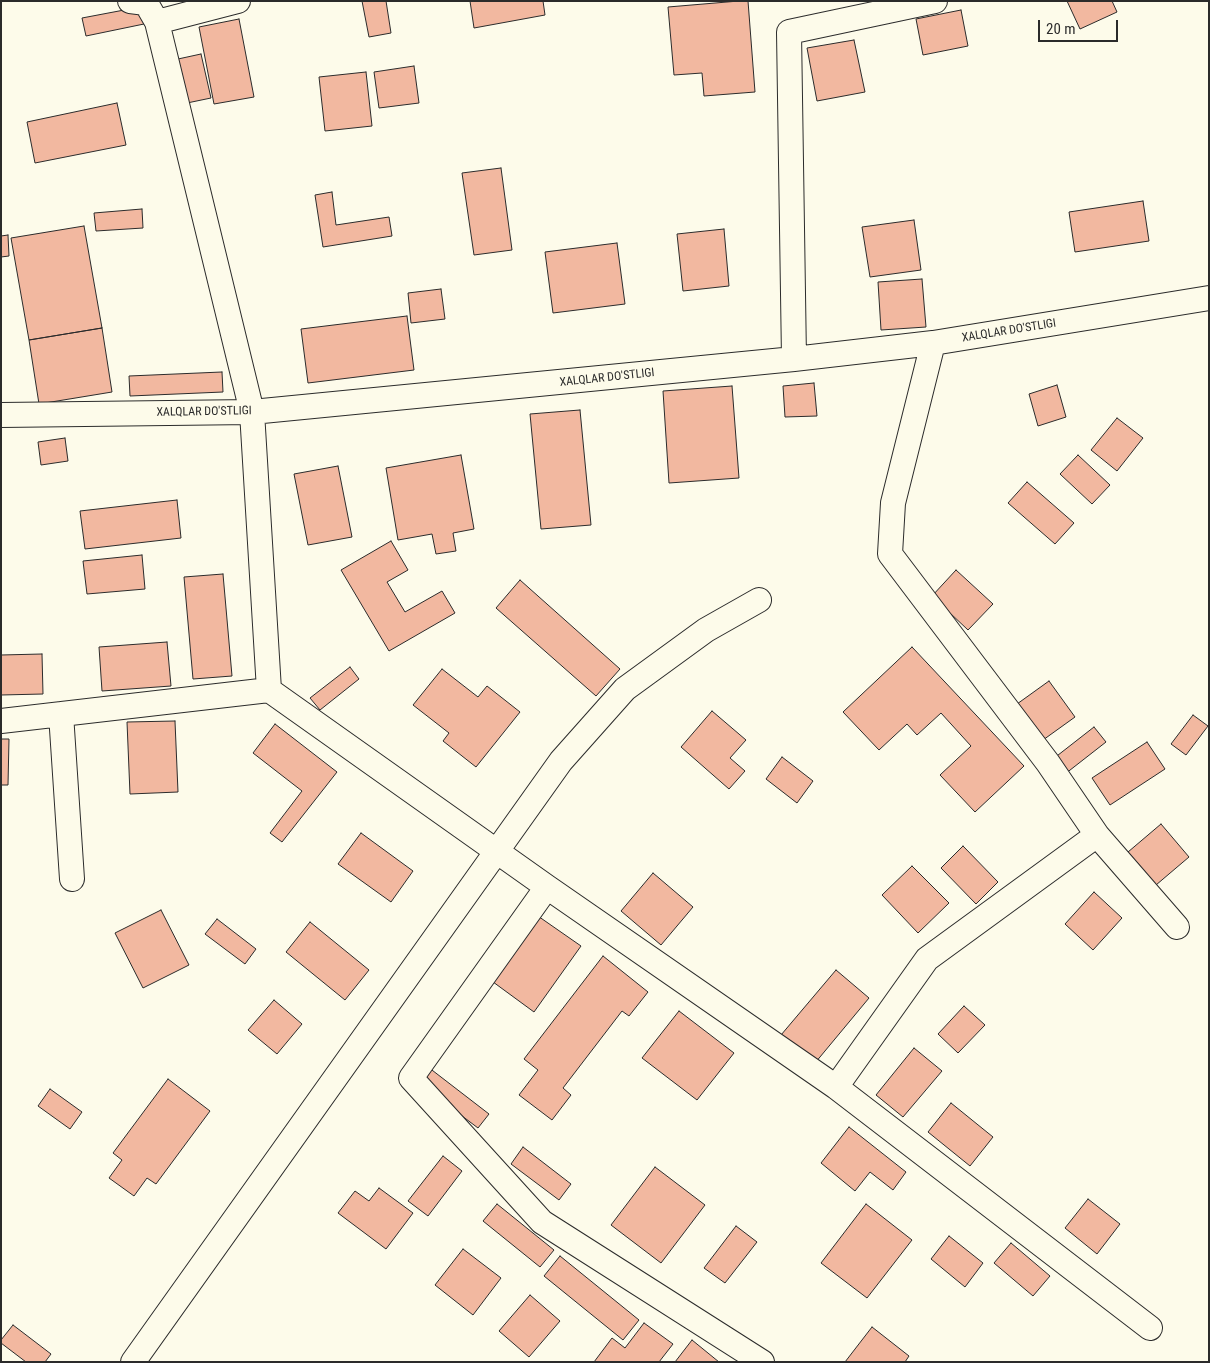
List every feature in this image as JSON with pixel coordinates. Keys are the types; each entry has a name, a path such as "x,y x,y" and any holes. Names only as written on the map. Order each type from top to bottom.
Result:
{"street":[{"path":"130,1 146,3 157,22 252,412 269,690"},
{"path":"157,22 238,1"},
{"path":"794,360 789,32 935,1"},
{"name":"XALQLAR DO'STLIGI","path":"1,415 252,412 794,360 933,343 1209,298"},
{"path":"933,343 893,502 890,554 1048,763 1097,835 1177,927"},
{"path":"133,1362 561,761 625,689 706,630 759,600"},
{"path":"1,721 269,690 547,887 836,1087 1150,1328"},
{"path":"61,714 72,879"},
{"path":"836,1087 927,959 1097,835"},
{"path":"547,887 411,1078 542,1222 762,1362"}],"building":[{"path":"362,1 386,1 391,33 369,37"},
{"path":"470,1 543,1 545,15 474,28"},
{"path":"748,1 755,92 704,96 702,73 674,75 668,7"},
{"path":"1067,1 1112,1 1117,12 1080,29"},
{"path":"140,7 144,24 86,36 82,18"},
{"path":"961,10 968,46 923,55 916,19"},
{"path":"239,19 254,97 214,104 199,27"},
{"path":"854,40 865,92 817,101 807,48"},
{"path":"201,54 211,98 187,103 178,59"},
{"path":"414,66 419,103 379,108 374,72"},
{"path":"366,72 372,126 325,131 319,77"},
{"path":"117,103 126,145 35,163 27,122"},
{"path":"501,168 512,250 474,255 462,173"},
{"path":"332,192 336,225 389,217 392,236 323,247 315,195"},
{"path":"1143,201 1149,241 1075,252 1069,212"},
{"path":"142,209 143,228 96,231 94,213"},
{"path":"914,220 921,270 870,277 862,227"},
{"path":"84,226 102,328 29,340 11,238"},
{"path":"724,229 729,286 683,291 677,234"},
{"path":"8,235 9,256 1,257 1,236"},
{"path":"617,243 625,304 553,313 545,252"},
{"path":"922,279 926,327 881,330 878,282"},
{"path":"441,289 445,319 411,323 408,293"},
{"path":"407,316 414,370 308,383 301,329"},
{"path":"102,328 112,392 39,404 29,340"},
{"path":"222,372 223,392 130,396 129,376"},
{"path":"814,383 817,416 785,417 783,386"},
{"path":"1057,385 1066,417 1038,426 1029,394"},
{"path":"732,386 739,478 669,483 663,391"},
{"path":"580,410 591,525 541,529 530,414"},
{"path":"1117,418 1143,438 1117,471 1091,450"},
{"path":"65,438 68,461 41,465 38,442"},
{"path":"461,455 474,529 453,533 456,551 436,554 432,534 398,540 386,468"},
{"path":"1078,455 1110,485 1092,504 1060,474"},
{"path":"338,466 352,537 308,545 294,474"},
{"path":"1027,482 1074,523 1055,544 1008,503"},
{"path":"177,500 181,538 85,549 80,511"},
{"path":"391,541 408,570 387,582 405,612 442,591 455,613 389,651 341,570"},
{"path":"142,555 145,589 87,594 83,561"},
{"path":"956,570 993,604 968,630 932,596"},
{"path":"223,574 232,676 193,679 184,577"},
{"path":"520,580 620,669 596,696 496,608"},
{"path":"167,642 171,686 102,691 99,647"},
{"path":"912,647 1024,766 975,812 940,775 971,746 941,713 917,735 907,724 879,750 843,712"},
{"path":"42,654 43,694 1,695 1,655"},
{"path":"350,667 359,679 320,710 310,698"},
{"path":"442,669 478,697 487,686 520,712 476,767 443,741 449,733 413,705"},
{"path":"1049,681 1075,717 1043,740 1017,704"},
{"path":"712,711 746,740 730,758 745,771 729,789 681,747"},
{"path":"1193,715 1208,726 1186,755 1171,744"},
{"path":"175,721 178,792 130,794 127,722"},
{"path":"275,724 337,772 282,842 270,833 302,791 253,753"},
{"path":"1094,727 1106,742 1065,774 1053,759"},
{"path":"1,739 9,739 8,785 1,785"},
{"path":"1147,742 1165,769 1110,805 1092,778"},
{"path":"782,757 813,781 797,803 766,779"},
{"path":"1161,824 1189,857 1156,885 1128,852"},
{"path":"361,833 413,871 391,902 338,864"},
{"path":"963,846 998,882 976,904 941,868"},
{"path":"912,866 949,903 918,933 882,895"},
{"path":"653,873 693,907 661,945 621,911"},
{"path":"1094,892 1122,918 1093,950 1065,924"},
{"path":"161,910 189,965 143,988 115,933"},
{"path":"535,914 581,946 534,1012 489,979"},
{"path":"217,919 256,949 245,964 205,934"},
{"path":"310,922 369,970 345,1000 286,952"},
{"path":"603,956 648,992 629,1016 622,1011 563,1088 571,1095 552,1120 519,1095 538,1070 524,1059"},
{"path":"836,970 869,998 815,1063 781,1035"},
{"path":"274,1000 302,1024 277,1054 248,1030"},
{"path":"964,1006 985,1025 958,1053 938,1034"},
{"path":"679,1011 734,1053 697,1100 642,1058"},
{"path":"914,1048 942,1071 903,1117 876,1095"},
{"path":"428,1067 489,1114 478,1128 417,1082"},
{"path":"168,1079 210,1111 156,1184 147,1178 134,1196 109,1178 122,1160 113,1153"},
{"path":"50,1089 82,1112 70,1129 38,1106"},
{"path":"951,1103 993,1137 970,1166 928,1132"},
{"path":"849,1127 906,1172 893,1190 870,1172 855,1191 821,1163"},
{"path":"523,1147 571,1184 559,1200 511,1164"},
{"path":"443,1156 462,1171 428,1216 408,1201"},
{"path":"655,1167 705,1205 661,1263 611,1225"},
{"path":"379,1188 413,1213 386,1249 338,1213 355,1191 369,1201"},
{"path":"1088,1199 1120,1224 1097,1254 1065,1228"},
{"path":"497,1204 554,1250 540,1267 483,1221"},
{"path":"866,1204 912,1240 867,1298 821,1263"},
{"path":"736,1226 757,1242 725,1283 704,1268"},
{"path":"949,1236 983,1263 965,1287 931,1259"},
{"path":"1011,1243 1050,1276 1033,1296 994,1263"},
{"path":"463,1249 501,1278 473,1315 435,1285"},
{"path":"560,1256 639,1320 623,1340 544,1276"},
{"path":"530,1295 560,1321 529,1357 499,1331"},
{"path":"644,1323 673,1344 659,1362 594,1362 612,1338 625,1348"},
{"path":"13,1325 51,1354 45,1362 26,1362 1,1343 1,1340"},
{"path":"872,1327 909,1356 905,1362 845,1362"},
{"path":"692,1340 719,1362 675,1362"}]}
